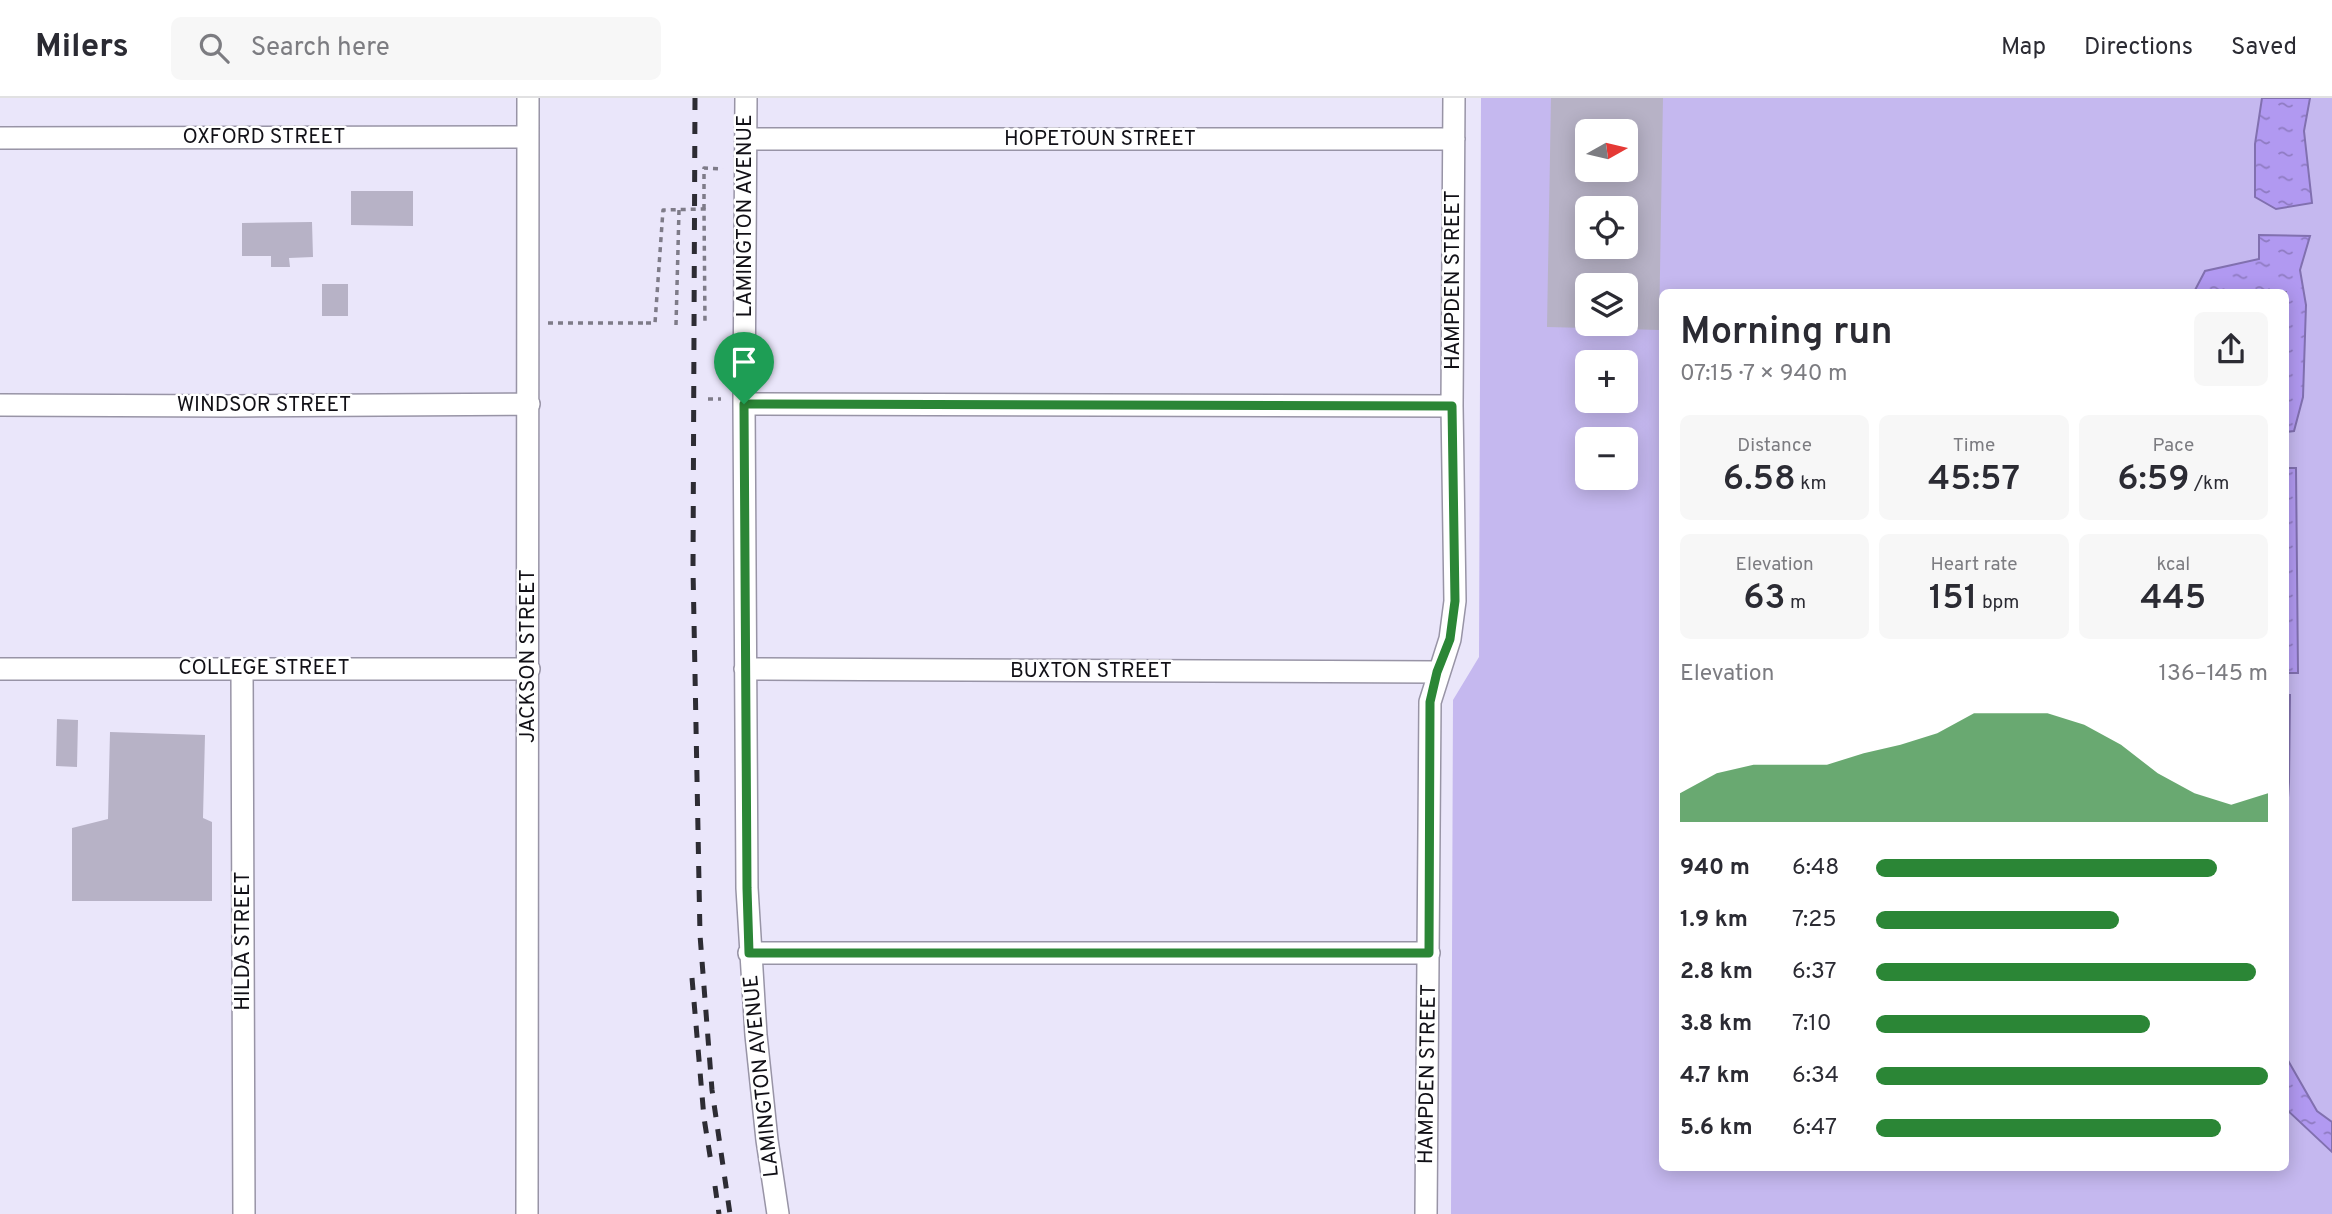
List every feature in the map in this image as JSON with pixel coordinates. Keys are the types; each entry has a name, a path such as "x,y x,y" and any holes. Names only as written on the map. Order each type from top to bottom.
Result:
{"street":[{"name":"JACKSON STREET","path":"527,1214 528,98"},
{"name":"LAMINGTON AVENUE","path":"746,98 744,404 749,953 767,1140 778,1214"},
{"name":"HAMPDEN STREET","path":"1426,1214 1430,702 1437,672 1450,639 1455,601 1452,406 1454,98"},
{"name":"OXFORD STREET","path":"0,138 528,137"},
{"name":"HOPETOUN STREET","path":"746,139 1454,139"},
{"name":"WINDSOR STREET","path":"0,405 529,404"},
{"path":"744,404 1452,406"},
{"name":"HILDA STREET","path":"242,668 244,1214"},
{"name":"COLLEGE STREET","path":"0,669 529,669"},
{"name":"BUXTON STREET","path":"745,669 1437,672"},
{"path":"749,953 1429,953"}],"path":[{"path":"705,324 704,168 723,169"},
{"path":"548,323 655,323 663,210 704,209"},
{"path":"676,325 679,210"},
{"path":"708,399 721,399"}],"shaded area":[{"path":"1481,98 2332,98 2332,1214 1451,1214 1453,700 1479,657"}],"water":[{"path":"2262,98 2310,98 2304,131 2312,203 2276,209 2255,197 2255,144"},
{"path":"2259,235 2310,236 2300,270 2306,305 2303,397 2294,431 2289,432 2289,289 2196,289 2205,271 2259,259"},
{"path":"2289,468 2296,468 2298,673 2289,673"},
{"path":"2289,695 2290,695 2289,782"},
{"path":"2289,1062 2317,1111 2332,1122 2332,1152 2289,1112"}],"building":[{"path":"1551,98 1663,98 1659,330 1638,329 1638,273 1575,273 1575,328 1547,327"},
{"path":"351,191 413,191 413,226 351,225"},
{"path":"312,222 313,257 289,258 290,267 271,267 271,256 242,256 242,223"},
{"path":"322,284 348,284 348,316 322,316"},
{"path":"57,719 78,720 77,767 56,766"},
{"path":"110,732 205,735 203,818 212,822 212,901 72,901 72,828 108,819"}],"railway":[{"path":"695,98 693,569 700,935 712,1090 730,1214"},
{"path":"692,978 704,1118 711,1162"},
{"path":"715,1186 719,1214"}],"route":[{"path":"744,404 1452,406 1455,601 1450,639 1437,672 1430,702 1429,953 749,953 744,404"}]}
